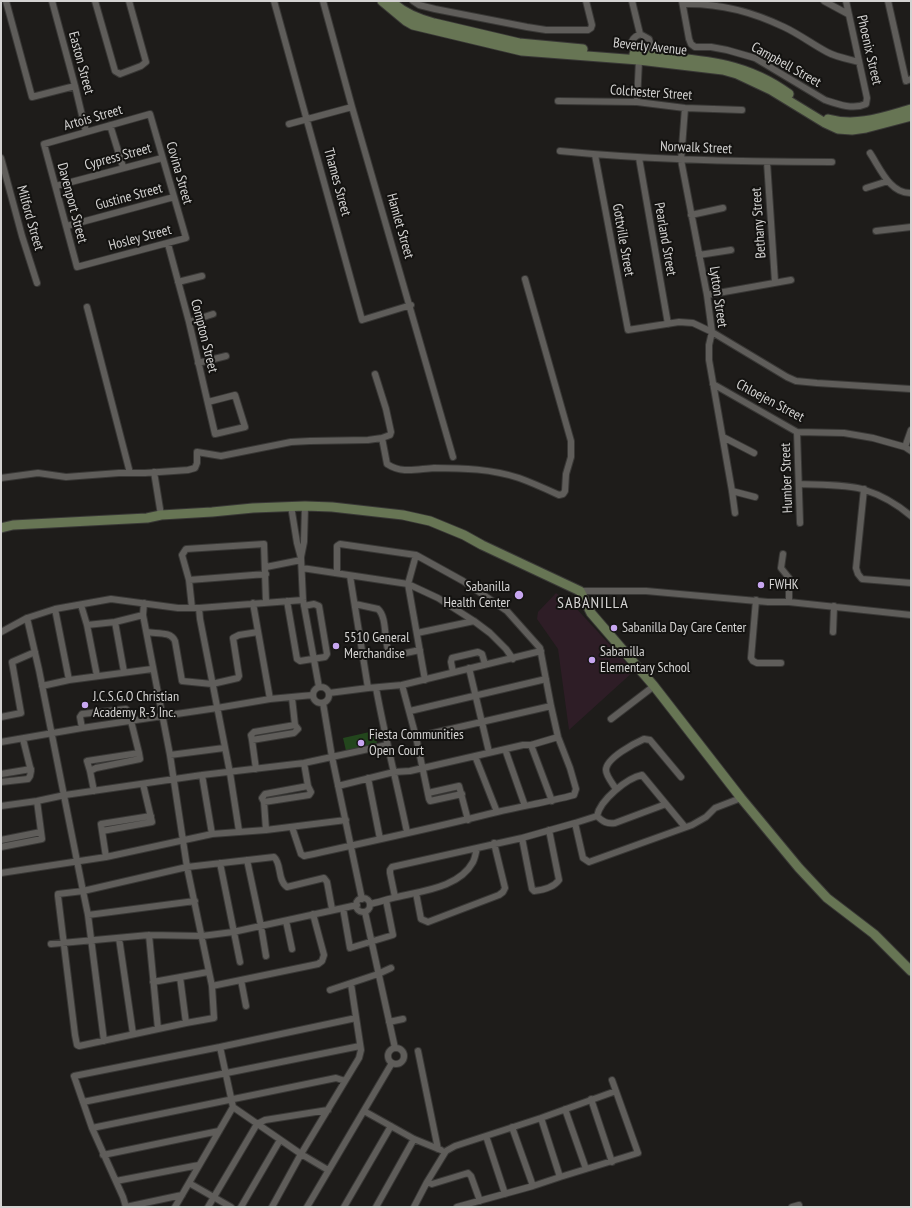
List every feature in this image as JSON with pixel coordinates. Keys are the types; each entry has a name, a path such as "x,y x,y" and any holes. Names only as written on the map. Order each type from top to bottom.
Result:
{"street":[{"path":"6,1 32,96 75,86"},
{"name":"Easton Street","path":"52,1 86,132"},
{"path":"95,1 115,71 120,74 141,66 146,62 129,1"},
{"name":"Thames Street","path":"274,1 362,320 411,305"},
{"name":"Hamlet Street","path":"323,1 352,107 411,305 453,457"},
{"name":"Beverly Avenue","path":"382,1 413,25 522,51 640,56 723,70 737,74 771,90 825,123 838,129 852,130 866,128 911,116"},
{"name":"Beverly Avenue","path":"391,1 397,7 421,20 519,43 724,64 751,72 771,82 827,119 839,122 864,122 911,110"},
{"path":"414,1 419,5 435,9 527,27 546,30 588,30 592,25 586,1"},
{"path":"632,1 640,34"},
{"path":"824,1 848,14"},
{"name":"Phoenix Street","path":"846,1 868,98 866,104"},
{"path":"888,1 906,81 911,79"},
{"path":"683,2 711,5 749,13 785,27 828,53 859,62"},
{"name":"Campbell Street","path":"683,2 689,39 691,44 695,47 711,47 755,58 825,100 836,104 860,107 866,104"},
{"path":"637,102 640,56 651,47 649,38 640,34 635,36 631,43 632,51 640,56"},
{"name":"Colchester Street","path":"558,100 637,102 685,108 742,110"},
{"path":"289,124 352,107"},
{"name":"Lytton Street","path":"685,108 681,160 707,295 712,332 708,352 735,513"},
{"name":"Artois Street","path":"44,144 150,114"},
{"name":"Covina Street","path":"150,114 186,238"},
{"path":"110,125 123,167"},
{"name":"Davenport Street","path":"44,144 77,267"},
{"name":"Norwalk Street","path":"560,151 595,155 681,160 832,162"},
{"path":"870,153 888,181 900,192 911,193"},
{"name":"Gottville Street","path":"595,155 628,330 668,324"},
{"name":"Milford Street","path":"1,158 22,236 37,284"},
{"name":"Cypress Street","path":"56,186 123,167 162,158"},
{"name":"Pearland Street","path":"639,158 668,324"},
{"name":"Bethany Street","path":"767,162 775,282"},
{"path":"866,188 888,181"},
{"name":"Gustine Street","path":"67,226 174,197"},
{"path":"691,215 724,208"},
{"path":"876,231 911,227"},
{"name":"Hosley Street","path":"77,267 186,238"},
{"name":"Compton Street","path":"168,244 189,322 215,434 245,426 235,395 208,402"},
{"path":"699,255 731,250"},
{"path":"178,282 202,276"},
{"path":"382,438 387,464 402,471 432,468 466,468 518,478 559,495 563,494 572,450 525,279"},
{"path":"707,295 791,280"},
{"path":"88,307 130,472"},
{"path":"189,322 214,314"},
{"path":"668,324 686,322 693,323 712,332 796,381 817,384 911,389"},
{"path":"198,363 226,356"},
{"path":"1,478 38,473 66,477 130,472 188,470 195,468 197,463 197,452 221,456 291,442 368,440 382,438 390,435 391,432 386,409 375,374"},
{"name":"Chloejen Street","path":"713,384 797,432 844,433 873,438 905,447 911,451"},
{"path":"905,447 911,430"},
{"name":"Humber Street","path":"797,432 800,523"},
{"path":"723,437 754,453"},
{"path":"154,472 161,515"},
{"path":"799,484 864,489 884,498 911,516"},
{"path":"864,489 856,568 858,574 862,578 911,582"},
{"path":"732,491 755,497"},
{"path":"291,506 301,559 303,603 319,687"},
{"path":"1,528 13,525 147,518 161,515 253,508 291,506 332,507 430,521 464,535 580,591 646,591 768,602 789,602 834,606 911,615"},
{"path":"301,559 304,542 305,506"},
{"path":"192,608 189,580 182,555 186,549 264,544 266,567 266,602"},
{"path":"292,827 301,854 304,856 552,801 574,795 576,789 558,737 540,648 507,610 462,581 416,555 340,544 337,546 337,573"},
{"path":"783,554 781,568 789,578 789,602"},
{"path":"416,555 408,584 425,680"},
{"path":"266,567 301,559"},
{"path":"302,568 408,584 438,598 474,621 490,633 506,649 513,659"},
{"path":"189,580 266,574"},
{"path":"350,576 368,688"},
{"path":"580,591 592,613 654,686 741,798 799,868 826,898 874,934 911,971"},
{"path":"1,632 27,618 55,609 112,599 178,608 199,608 287,600 319,606 327,654 325,657 302,662 298,659 287,600"},
{"path":"756,600 751,658 757,663 781,663"},
{"path":"144,603 143,615 152,669 170,755 184,839 187,867 212,986 214,1018 158,1028 79,1046 77,1045 58,894 83,891 187,867 274,857 277,860 282,881 287,887 324,878 327,882 332,910"},
{"path":"253,603 270,699"},
{"path":"355,604 378,609 380,611 390,655 420,650"},
{"path":"82,605 97,676"},
{"path":"833,632 834,606"},
{"path":"199,608 224,748 230,773 239,831"},
{"path":"55,609 69,680"},
{"path":"87,625 115,622 143,615"},
{"path":"27,618 65,795 88,916 104,1041"},
{"path":"417,633 474,621"},
{"path":"115,622 124,672"},
{"path":"147,632 169,635 174,638 176,641 182,681 212,684 238,678 232,638 239,635 258,632"},
{"path":"330,693 402,685 541,651"},
{"path":"1,718 21,713 12,662 34,652"},
{"path":"453,672 451,662 452,658 478,652 482,654 485,664"},
{"path":"469,668 489,752"},
{"path":"42,686 69,680 152,669"},
{"path":"410,711 546,679"},
{"path":"402,685 410,711 430,801 462,794"},
{"path":"611,719 654,686"},
{"path":"323,703 315,700 313,696 314,690 319,687 325,688 330,693"},
{"path":"376,688 387,745 407,832"},
{"path":"323,703 330,697 330,693"},
{"path":"1,742 270,699 313,696"},
{"path":"256,769 251,735 254,732 295,725 292,698"},
{"path":"323,703 332,757 362,899"},
{"path":"416,737 551,706"},
{"path":"82,728 80,717 82,714 126,709 129,714 139,753 140,759 96,768 90,771"},
{"path":"338,786 394,772 410,771 489,752 523,745 531,745 558,737"},
{"path":"1,782 28,779 30,776 31,769 23,739"},
{"path":"616,789 607,775 606,766 610,760 644,739 650,740 681,777"},
{"path":"1,806 173,779 304,763 387,745"},
{"path":"531,745 552,801"},
{"path":"170,755 224,748"},
{"path":"505,749 525,806"},
{"path":"94,791 87,762 139,753"},
{"path":"475,756 497,812"},
{"path":"266,830 264,802 309,795 311,792 308,786 304,763"},
{"path":"1,774 31,769"},
{"path":"202,775 212,834"},
{"path":"666,804 615,823 608,824 601,821 598,816 601,806 616,789 642,775 666,804 685,827"},
{"path":"368,778 380,839"},
{"path":"143,784 152,829"},
{"path":"428,793 459,786 468,820"},
{"path":"575,823 583,858 589,862 692,825 706,817 715,808 741,798"},
{"path":"1,847 42,839 36,801"},
{"path":"395,897 390,874 392,867 478,848 494,843 522,838 598,816"},
{"path":"106,857 101,824 151,819"},
{"path":"1,873 106,857 212,834 266,830 346,820"},
{"path":"522,838 532,889 534,891 540,890 554,884 559,880 549,830"},
{"path":"1,840 41,832"},
{"path":"416,893 421,919 428,922 499,895 505,888 494,843"},
{"path":"370,904 439,888 458,878 465,871 473,862 478,848"},
{"path":"247,860 266,956"},
{"path":"220,863 240,962"},
{"path":"362,899 368,900 370,904"},
{"path":"51,944 149,935 202,936 233,932 357,905 362,899"},
{"path":"343,908 350,948 396,934 386,900"},
{"path":"88,916 195,901"},
{"path":"365,912 369,908 370,904"},
{"path":"357,905 358,910 365,912"},
{"path":"365,912 395,1048"},
{"path":"212,986 318,964 322,961 324,955 313,914"},
{"path":"286,921 292,949"},
{"path":"149,935 158,1028"},
{"path":"119,938 133,1034"},
{"path":"330,990 351,984 391,968"},
{"path":"153,982 208,972"},
{"path":"180,977 186,1023"},
{"path":"241,980 246,1006"},
{"path":"272,1207 301,1154 359,1058 361,1050 351,984"},
{"path":"182,1195 126,1207 92,1128 74,1076 356,1018"},
{"path":"389,1022 403,1019"},
{"path":"83,1102 360,1046"},
{"path":"220,1047 233,1107 301,1154 328,1170"},
{"path":"395,1048 400,1049 404,1055"},
{"path":"392,1062 389,1058 389,1053 395,1048"},
{"path":"418,1051 438,1150"},
{"path":"404,1055 411,1053"},
{"path":"392,1062 399,1063 403,1060 404,1055"},
{"path":"307,1207 392,1062"},
{"path":"92,1128 336,1078 345,1081"},
{"path":"458,1207 638,1154 612,1080"},
{"path":"414,1207 446,1151 455,1146 541,1118 616,1091"},
{"path":"591,1099 612,1162"},
{"path":"175,1207 233,1107"},
{"path":"565,1109 586,1169"},
{"path":"208,1207 257,1124 265,1120 328,1110"},
{"path":"364,1111 414,1139 438,1150 446,1151"},
{"path":"541,1118 560,1177"},
{"path":"344,1207 391,1126"},
{"path":"512,1127 533,1186"},
{"path":"103,1155 219,1131"},
{"path":"486,1136 505,1194"},
{"path":"376,1207 414,1139"},
{"path":"241,1207 280,1140"},
{"path":"116,1181 199,1165"},
{"path":"427,1182 432,1184 468,1173 471,1176 480,1201"},
{"path":"189,1183 231,1207"}],"shaded area":[{"name":"Sabanilla Elementary School","path":"556,593 575,607 634,671 569,730 558,649 537,619 538,612"}],"green space":[{"name":"Fiesta Communities Open Court","path":"374,731 378,747 347,755 343,738"}],"place":[{"name":"FWHK","path":"761,585"},
{"name":"Sabanilla Health Center","path":"519,595"},
{"name":"Sabanilla Day Care Center","path":"614,628"},
{"name":"5510 General Merchandise","path":"336,646"},
{"name":"Sabanilla Elementary School","path":"592,660"},
{"name":"J.C.S.G.O Christian Academy R-3 Inc.","path":"85,705"},
{"name":"Fiesta Communities Open Court","path":"361,743"}],"district":[{"name":"SABANILLA","path":"593,603"}]}
